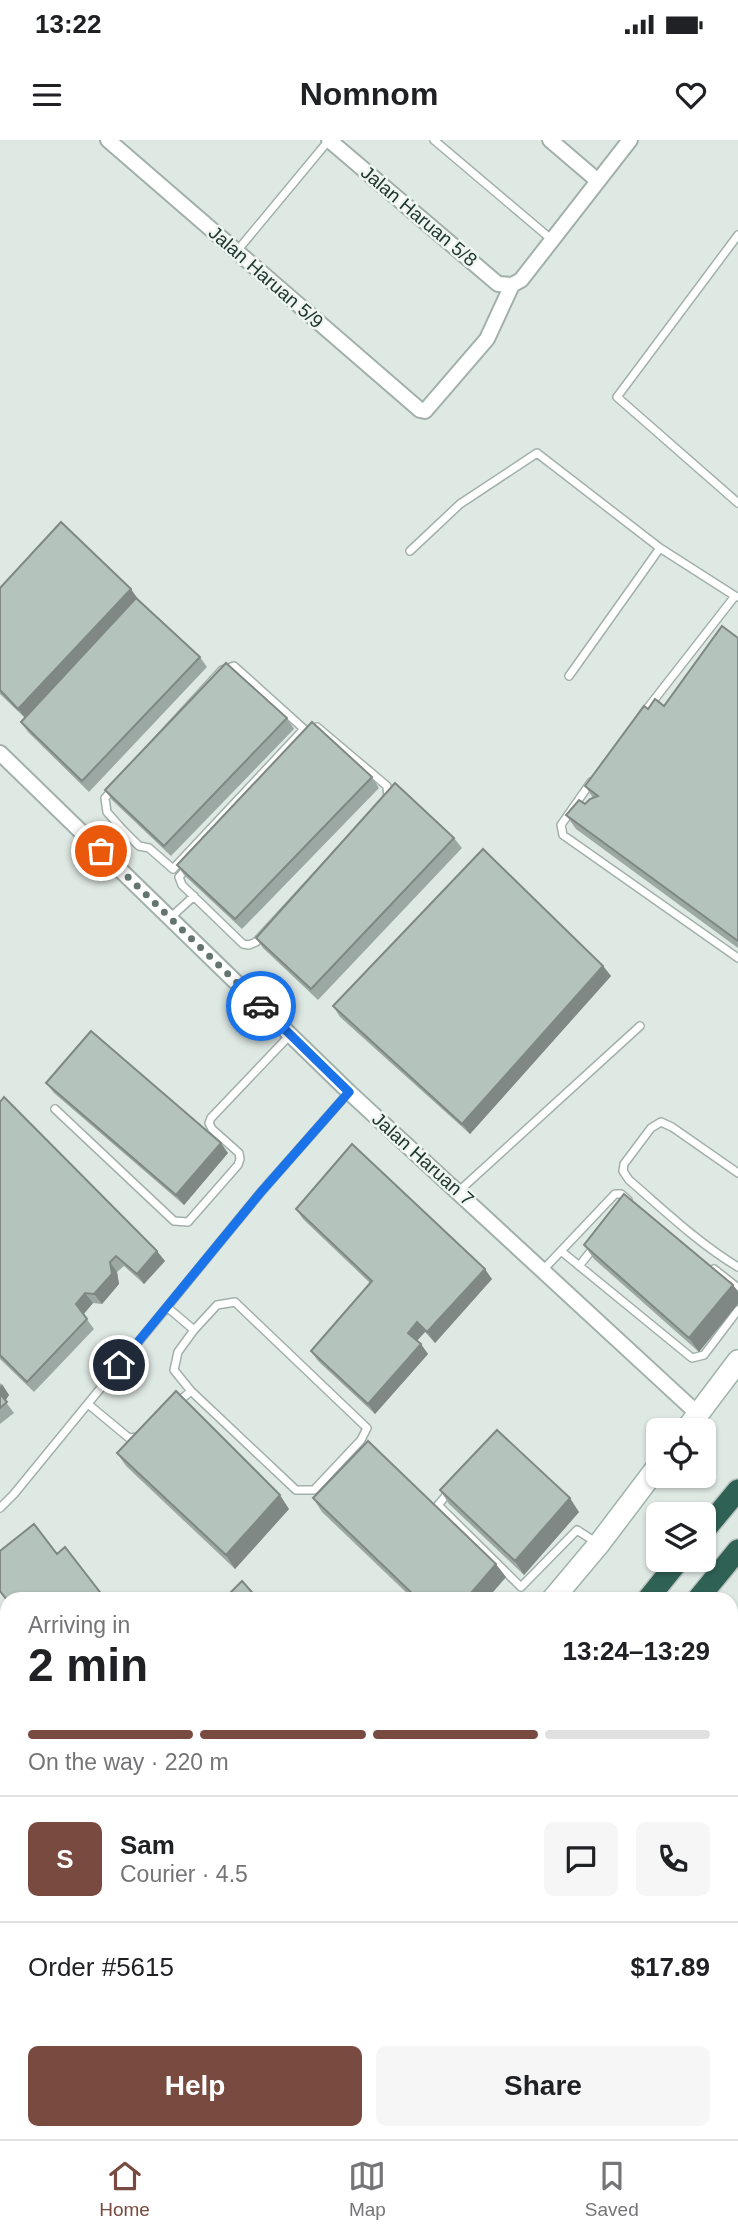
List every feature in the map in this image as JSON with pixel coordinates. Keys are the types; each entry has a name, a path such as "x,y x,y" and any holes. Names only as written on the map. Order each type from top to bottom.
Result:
{"highway":[{"path":"716,1517 738,1490"},
{"path":"704,1592 738,1550"},
{"path":"653,1592 670,1572"}],"main road":[{"path":"695,1418 738,1361"},
{"path":"559,1592 646,1482"}],"street":[{"name":"Jalan Haruan 5/9","path":"108,140 420,410 425,411 487,339 512,285"},
{"name":"Jalan Haruan 5/8","path":"329,140 498,284 512,285"},
{"path":"550,140 598,181"},
{"path":"512,285 521,280 630,140"},
{"name":"Jalan Haruan 7","path":"0,752 349,1092 543,1270 688,1418"}],"lane":[{"path":"237,252 329,140"},
{"path":"434,140 551,239"},
{"path":"738,235 617,397 738,503"},
{"path":"410,551 460,504 537,453 660,548 737,596 641,716"},
{"path":"569,676 660,548"},
{"path":"227,667 236,667 304,729 173,869 149,848 139,846 122,829 107,811 104,803 106,794 227,667"},
{"path":"317,727 387,786 388,799 256,942 249,945 239,941 194,896 182,885 179,877 317,727"},
{"path":"600,770 561,825 564,835 738,958"},
{"path":"101,851 122,829"},
{"path":"170,918 194,896"},
{"path":"459,1191 640,1026"},
{"path":"55,1109 174,1221 188,1222 240,1159 239,1153 212,1129 209,1123 211,1118 290,1035"},
{"path":"0,1508 261,1192 349,1092"},
{"path":"738,1173 661,1122 651,1128 624,1164 623,1171 629,1180 719,1256 738,1267"},
{"path":"543,1270 615,1194 621,1194 630,1202 622,1212"},
{"path":"579,1266 604,1234"},
{"path":"561,1251 692,1358 704,1355 738,1310"},
{"path":"706,1262 738,1288"},
{"path":"235,1302 367,1428 361,1440 314,1490 296,1490 191,1391 174,1370 178,1352 194,1330 217,1305 235,1302"},
{"path":"167,1307 194,1330"},
{"path":"172,1409 191,1391"},
{"path":"88,1404 129,1438 143,1436"},
{"path":"454,1486 438,1504 521,1587 577,1530 599,1544"}],"building":[{"path":"61,522 131,589 18,709 0,690 0,588"},
{"path":"136,598 200,657 82,781 21,722"},
{"path":"722,626 738,638 738,941 566,815 579,800 585,804 598,796 585,786 644,706 648,709 655,699 664,706"},
{"path":"226,663 287,718 164,846 105,790"},
{"path":"312,722 372,777 235,919 177,865"},
{"path":"395,783 454,838 311,989 256,938"},
{"path":"483,849 603,966 462,1124 333,1006"},
{"path":"91,1031 221,1143 176,1195 46,1083"},
{"path":"4,1097 157,1251 137,1274 116,1256 110,1262 112,1274 94,1294 85,1293 76,1304 87,1319 27,1382 0,1355 0,1102"},
{"path":"352,1144 485,1269 427,1332 417,1322 408,1333 421,1344 368,1404 311,1351 372,1281 296,1209"},
{"path":"624,1194 733,1285 689,1338 584,1245"},
{"path":"176,1391 280,1495 226,1555 117,1453"},
{"path":"0,1394 7,1402 0,1408"},
{"path":"497,1430 570,1498 515,1561 440,1490"},
{"path":"368,1441 496,1564 472,1592 411,1592 313,1498"},
{"path":"34,1524 57,1554 65,1547 100,1592 1,1592 0,1551"},
{"path":"242,1581 252,1592 231,1592"}],"way so far":[{"path":"101,851 261,1006"}],"route":[{"path":"119,1365 261,1192 349,1092 261,1006"}]}
